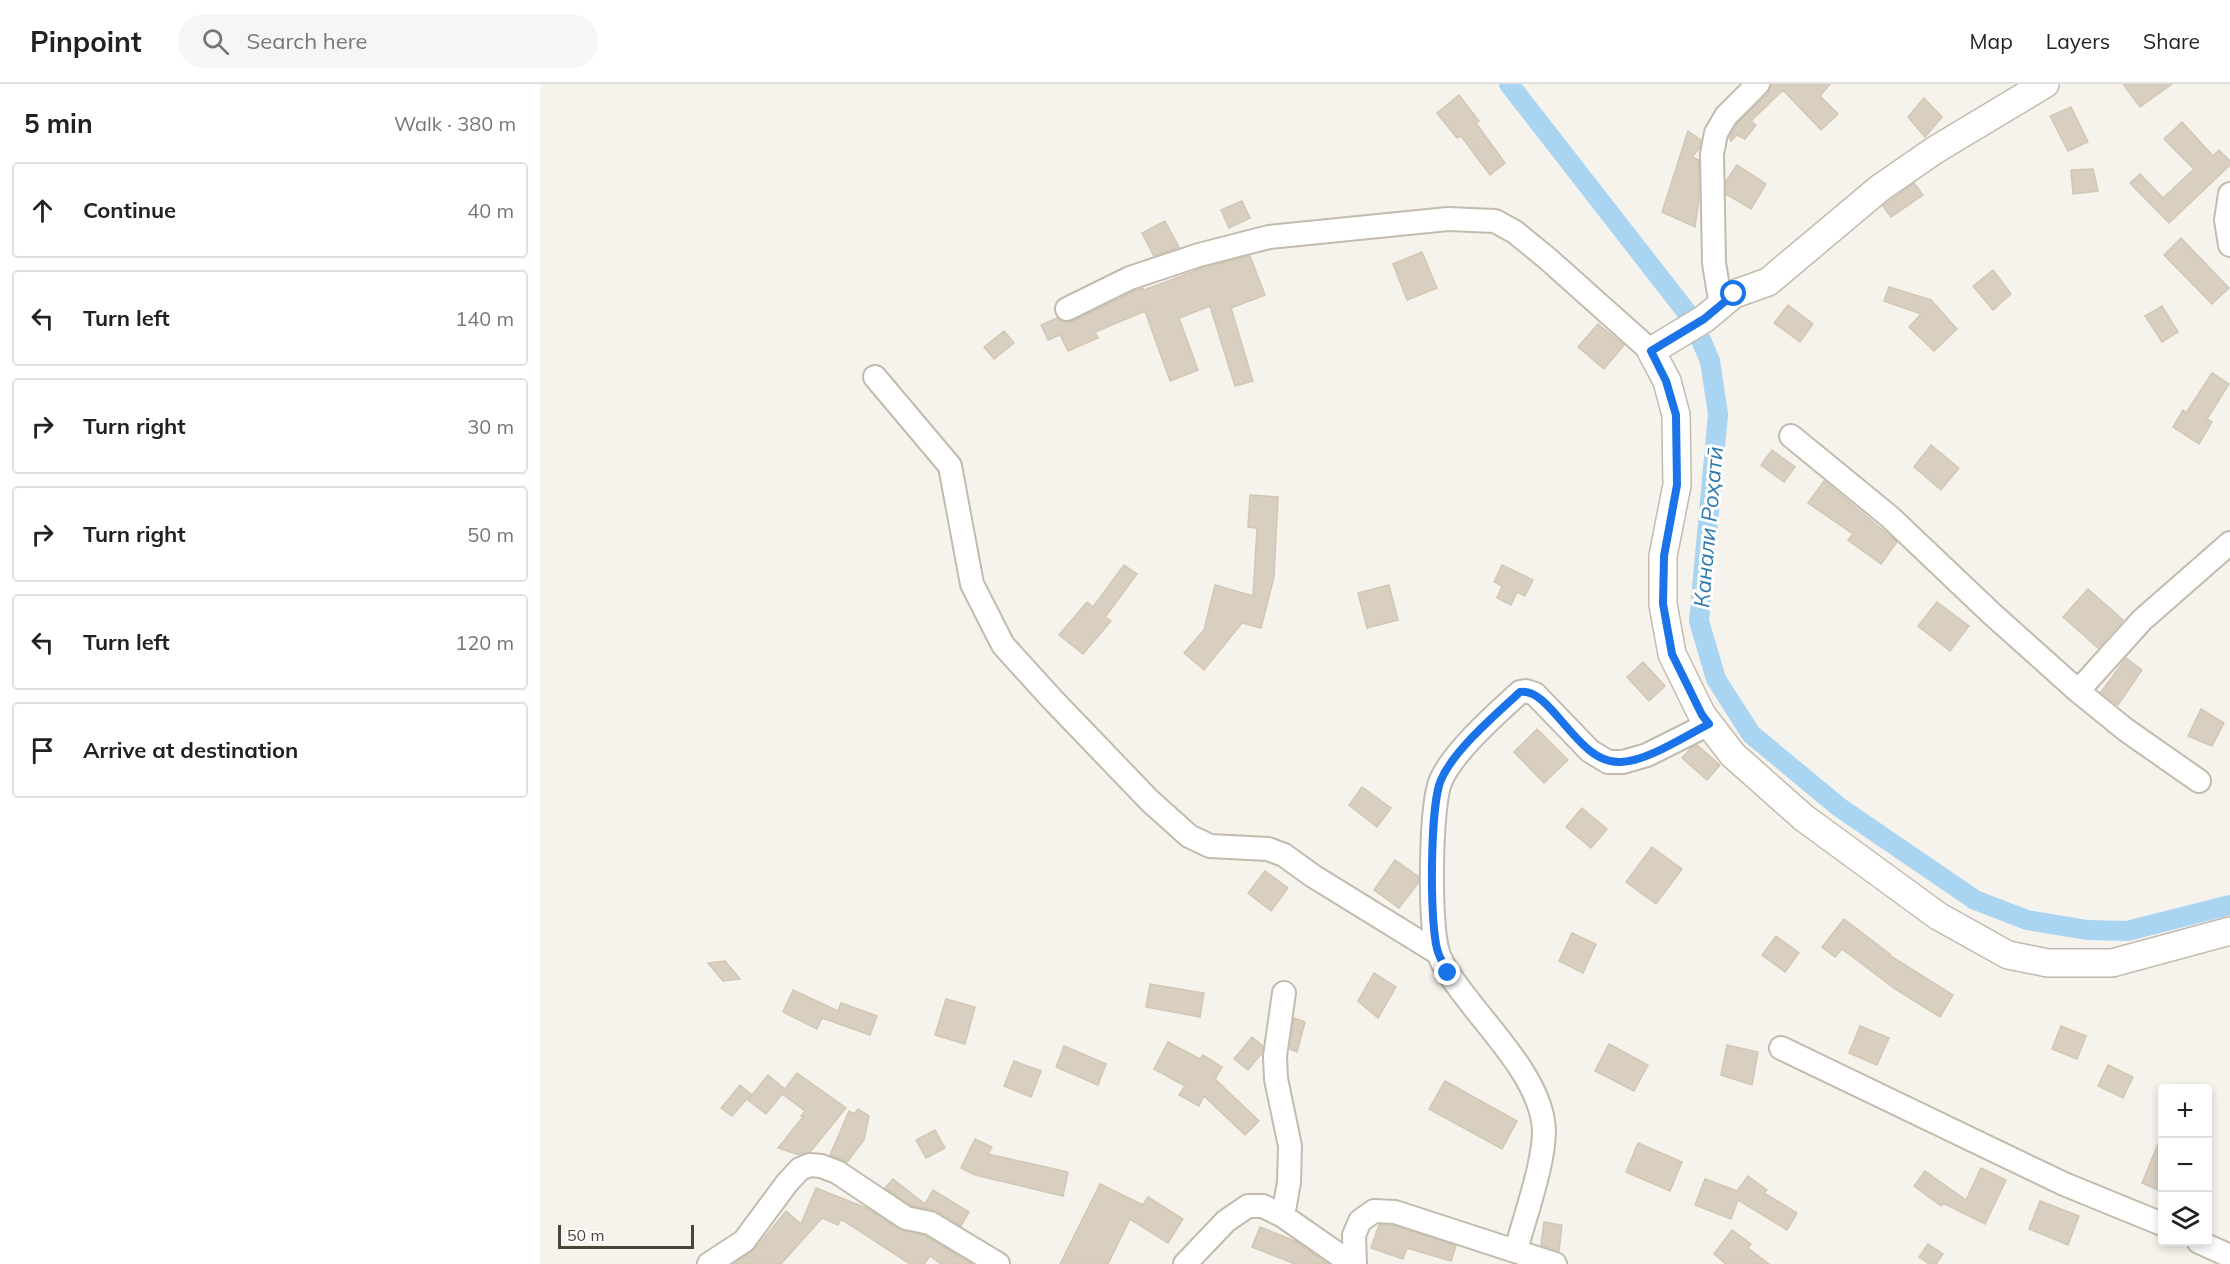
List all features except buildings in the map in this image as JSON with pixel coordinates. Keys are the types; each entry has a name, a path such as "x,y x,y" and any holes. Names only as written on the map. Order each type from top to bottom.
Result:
{"street":[{"path":"1712,313 1714,263 1712,154 1716,133 1726,116 1758,84"},
{"path":"1651,351 1712,313 1734,294 1768,282 1898,175 2045,84"},
{"path":"2230,194 2226,220 2230,245"},
{"path":"1067,309 1130,278 1199,255 1269,237 1448,219 1495,222 1515,232 1651,351 1666,381 1676,415 1677,485 1664,556 1663,604 1672,654 1702,715 1734,755 1804,818 1938,916 2008,955 2048,963 2112,963 2230,931"},
{"path":"875,377 950,466 972,584 1004,645 1052,699 1142,792 1189,836 1210,846 1268,849 1284,855 1313,876 1438,953"},
{"path":"1791,436 1890,518 2078,691 2126,730 2199,781"},
{"path":"2078,691 2142,620 2230,543"},
{"path":"1516,1250 1542,1154 1544,1124 1540,1105 1522,1072 1448,973 1438,953 1434,930 1432,886 1436,796 1442,778 1485,724 1520,692 1535,694 1590,751 1608,762 1623,762 1647,755 1709,724"},
{"path":"1283,1216 1289,1182 1290,1146 1276,1078 1275,1056 1284,993"},
{"path":"1781,1048 2064,1184 2158,1222"},
{"path":"709,1264 744,1241 800,1168 810,1165 837,1172 906,1218 930,1223 998,1264"},
{"path":"1185,1264 1226,1221 1248,1206 1263,1206 1283,1216 1354,1264"},
{"path":"1354,1264 1354,1234 1360,1221 1374,1211 1395,1212 1556,1264"},
{"path":"2208,1246 2230,1256"}],"waterway":[{"name":"Канали Роҳатӣ","path":"1509,84 1692,319 1710,361 1718,414 1699,621 1716,679 1751,734 1839,807 1975,900 2027,920 2087,930 2127,931 2230,905"}],"route":[{"path":"1448,973 1438,953 1434,930 1432,886 1436,796 1442,778 1485,724 1520,692 1526,691 1535,694 1546,704 1565,727 1590,751 1608,762 1623,762 1647,755 1709,724 1702,715 1672,654 1663,604 1664,556 1677,485 1676,415 1666,381 1651,351 1704,319 1734,294"}]}
